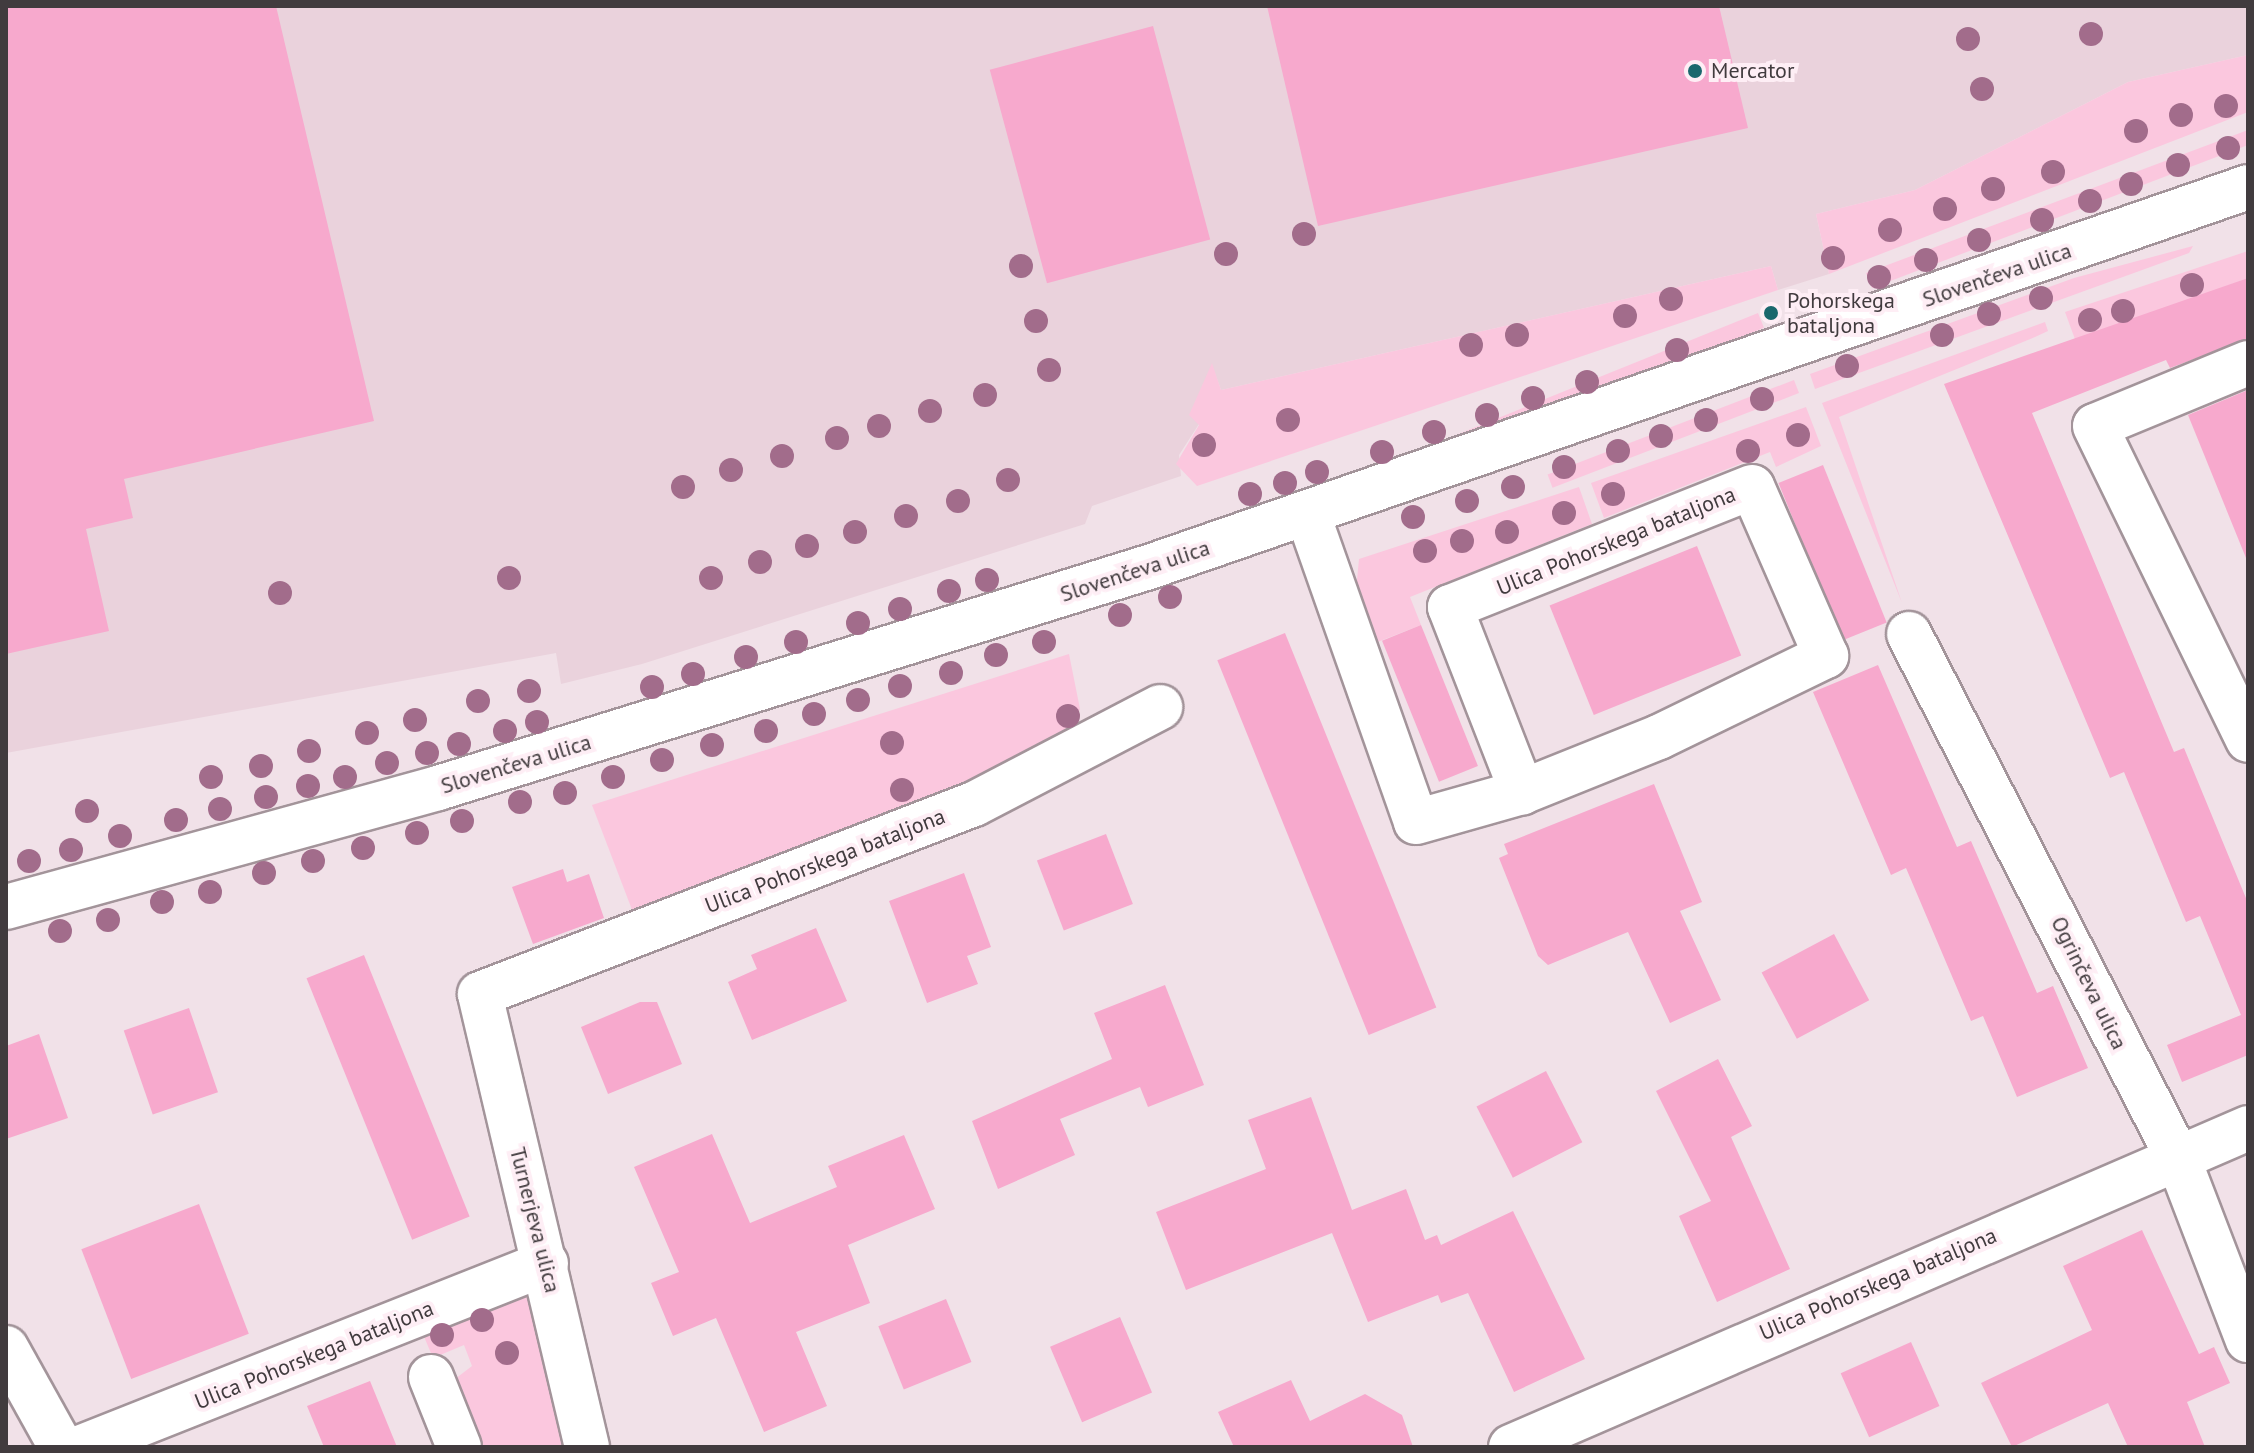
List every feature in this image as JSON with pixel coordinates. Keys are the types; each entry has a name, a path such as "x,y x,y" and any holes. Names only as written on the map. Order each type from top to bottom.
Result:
{"street":[{"name":"Slovenčeva ulica","path":"6,907 636,729 1308,515 2248,187"},
{"path":"2248,363 2095,426 2248,740"},
{"name":"Ulica Pohorskega bataljona","path":"1308,515 1416,822 1522,792 1659,737 1826,656 1752,487 1450,607 1522,792"},
{"name":"Ogrinčeva ulica","path":"1909,634 2178,1158 2248,1340"},
{"name":"Ulica Pohorskega bataljona","path":"480,994 974,804 1160,707"},
{"name":"Turnerjeva ulica","path":"480,994 587,1447"},
{"name":"Ulica Pohorskega bataljona","path":"1511,1447 2248,1128"},
{"name":"Ulica Pohorskega bataljona","path":"82,1447 546,1263"},
{"path":"6,1348 61,1447"},
{"path":"431,1377 459,1447"}],"shaded area":[{"path":"6,6 2248,6 2248,55 2128,82 1915,190 1816,214 1829,274 1778,290 1771,266 1221,390 1212,365 1199,424 1179,455 1181,476 1092,506 1085,524 642,664 561,684 556,653 6,753"},
{"path":"2248,55 2248,112 1829,274 1816,214 1915,190 2128,82"},
{"path":"2248,130 2248,145 1872,288 1866,273"},
{"path":"2193,246 2189,253 1815,389 1810,374 2074,278"},
{"path":"2248,251 2248,278 2076,342 2065,312"},
{"path":"1771,266 1778,290 1197,486 1176,464 1199,425 1189,415 1212,363 1221,390"},
{"path":"1758,313 1764,328 1248,536 1242,521"},
{"path":"2045,322 2048,331 2035,337 1839,417 1902,603 1822,403"},
{"path":"1794,380 1799,393 1553,488 1548,475"},
{"path":"1806,407 1821,446 1776,467 1770,452 1604,518 1591,483"},
{"path":"1579,487 1592,524 1410,597 1421,625 1375,643 1356,590 1359,559"},
{"path":"1069,654 1080,709 1073,730 979,779 634,915 592,805"},
{"path":"513,1289 530,1293 567,1447 477,1447 455,1379 472,1366 464,1345 433,1358 420,1327"}],"building":[{"path":"6,6 276,6 374,421 124,479 133,518 86,529 109,631 6,654"},
{"path":"1267,6 1719,6 1748,128 1318,226"},
{"path":"1153,26 1210,239 1047,283 990,70"},
{"path":"2248,278 2248,339 2170,368 2166,360 2032,413 2174,752 2184,748 2248,903 2248,1055 2182,1082 2167,1045 2241,1015 2200,916 2186,922 2124,772 2110,778 1944,384"},
{"path":"2248,390 2248,557 2246,558 2188,415"},
{"path":"1823,465 1887,623 1842,641 1778,483"},
{"path":"1697,546 1741,655 1594,715 1550,606"},
{"path":"1421,625 1478,766 1439,782 1382,641"},
{"path":"1285,633 1436,1008 1369,1035 1217,660"},
{"path":"1878,665 1957,847 1971,841 2037,993 2053,986 2088,1068 2017,1097 1983,1016 1971,1021 1906,868 1891,875 1813,692"},
{"path":"1654,784 1702,902 1680,911 1721,1000 1670,1023 1628,932 1548,965 1538,956 1499,858 1508,854 1504,844"},
{"path":"1106,834 1133,904 1064,931 1037,861"},
{"path":"563,869 567,882 589,874 604,918 533,944 512,887"},
{"path":"964,873 991,947 967,956 978,984 927,1003 889,901"},
{"path":"816,928 847,1001 752,1040 728,982 757,969 751,955"},
{"path":"1834,934 1869,1000 1797,1039 1762,972"},
{"path":"364,955 470,1216 412,1240 307,978"},
{"path":"1165,985 1204,1085 1148,1107 1140,1087 1060,1119 1075,1155 998,1189 972,1121 1112,1059 1094,1013"},
{"path":"640,1002 657,1002 682,1064 608,1094 581,1027"},
{"path":"189,1008 218,1092 153,1115 124,1030"},
{"path":"39,1034 68,1118 6,1139 6,1046"},
{"path":"1718,1059 1752,1126 1731,1137 1790,1269 1717,1302 1679,1216 1711,1201 1656,1091"},
{"path":"1546,1071 1582,1142 1513,1178 1477,1106"},
{"path":"1311,1097 1352,1210 1406,1189 1425,1240 1437,1235 1441,1245 1513,1211 1585,1359 1514,1392 1468,1293 1441,1303 1438,1295 1368,1322 1332,1233 1186,1290 1156,1212 1266,1169 1248,1120"},
{"path":"712,1134 750,1223 837,1187 828,1166 904,1135 935,1209 848,1245 870,1303 796,1332 827,1406 764,1432 716,1318 673,1336 651,1283 679,1272 634,1167"},
{"path":"199,1204 249,1334 131,1379 81,1249"},
{"path":"2142,1230 2199,1354 2214,1347 2230,1383 2187,1402 2205,1447 2128,1447 2108,1403 2012,1447 1981,1383 2092,1330 2063,1266"},
{"path":"946,1299 971,1362 904,1389 878,1326"},
{"path":"1120,1317 1152,1392 1082,1422 1050,1347"},
{"path":"1911,1342 1939,1406 1869,1437 1841,1373"},
{"path":"1291,1380 1310,1421 1365,1394 1402,1415 1413,1447 1234,1447 1218,1412"},
{"path":"370,1381 397,1447 324,1447 307,1406"}],"place":[{"name":"Mercator","path":"1695,71"},
{"name":"Pohorskega bataljona","path":"1771,313"}]}
